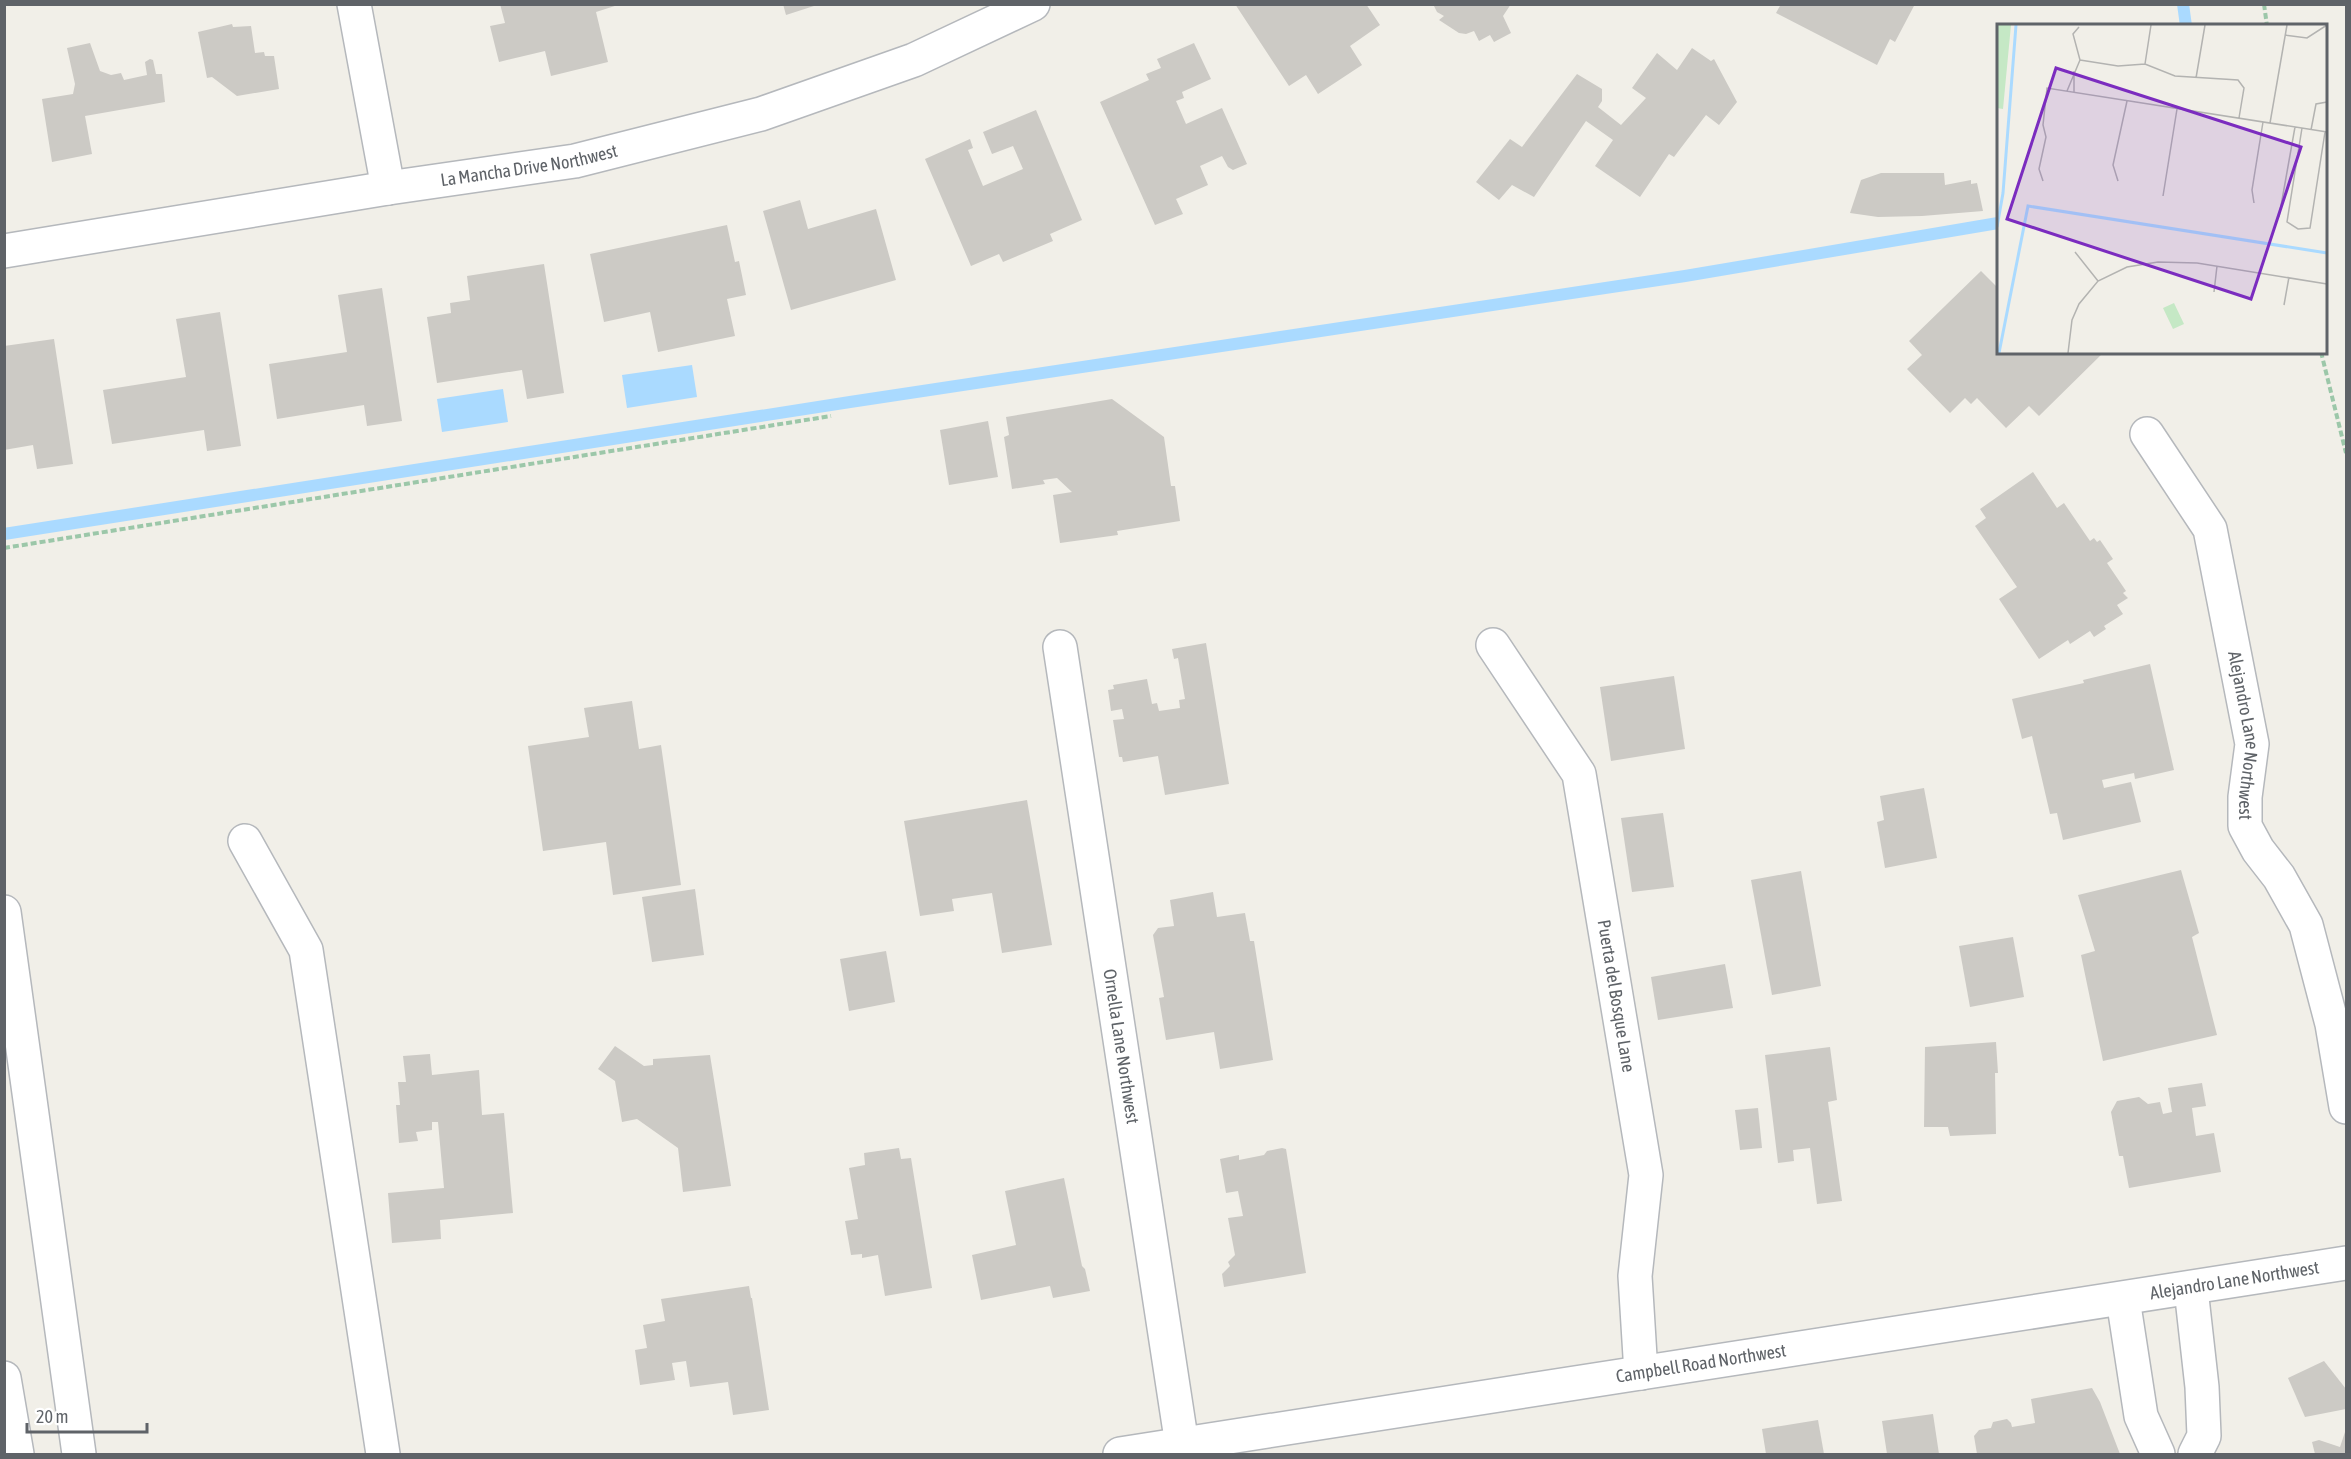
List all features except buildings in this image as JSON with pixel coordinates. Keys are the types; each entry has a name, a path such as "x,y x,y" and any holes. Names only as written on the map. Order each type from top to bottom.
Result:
{"street":[{"path":"354,4 388,189"},
{"name":"La Mancha Drive Northwest","path":"4,251 575,161 761,114 914,60 1033,4"},
{"name":"Alejandro Lane Northwest","path":"2147,434 2210,529 2252,744 2245,797 2245,826 2258,850 2279,877 2306,925 2332,1024 2346,1107"},
{"name":"Puerta del Bosque Lane","path":"1493,645 1579,774 1647,1175 1635,1276 1641,1373"},
{"name":"Ornella Lane Northwest","path":"1060,647 1182,1445"},
{"path":"245,841 306,950 383,1455"},
{"path":"4,912 79,1455"},
{"name":"Alejandro Lane Northwest","path":"2123,1299 2346,1263"},
{"path":"2191,1289 2202,1387 2204,1436 2195,1455"},
{"path":"2123,1299 2141,1416 2158,1455"},
{"name":"Campbell Road Northwest","path":"1120,1455 2123,1299"},
{"path":"4,1378 17,1455"}],"path":[{"path":"2264,4 2267,24"},
{"path":"2321,354 2346,453"},
{"path":"4,548 831,416"}],"water":[{"path":"692,365 697,397 627,408 622,375"},
{"path":"503,389 508,422 442,432 437,399"}],"waterway":[{"path":"2183,4 2186,24"},
{"path":"4,534 850,402 1685,276 1997,223"}]}
